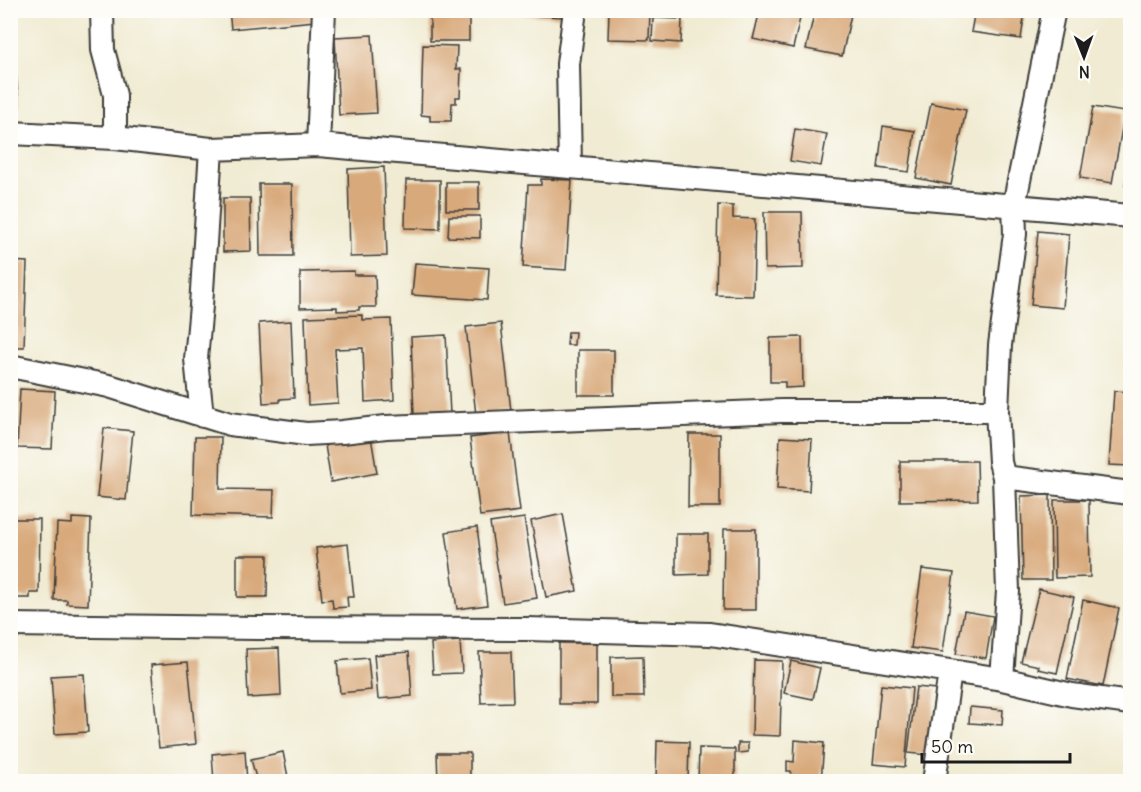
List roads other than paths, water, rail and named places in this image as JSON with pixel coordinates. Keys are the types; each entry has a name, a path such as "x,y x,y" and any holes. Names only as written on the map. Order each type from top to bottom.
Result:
{"street":[{"path":"102,10 103,50 115,95 115,138"},
{"path":"318,145 324,10"},
{"path":"570,166 568,64 575,10"},
{"path":"1002,679 1008,591 1004,477 1000,462 998,411 1000,345 1014,234 1014,205 1054,10"},
{"path":"10,133 115,138 211,149 318,145 1131,216"},
{"path":"202,416 196,359 211,149"},
{"path":"10,366 109,386 230,424 306,434 386,427 585,421 782,411 998,411"},
{"path":"1004,477 1131,493"},
{"path":"10,625 527,629 710,634 1002,679 1072,695 1131,703"},
{"path":"934,782 950,672"}]}
